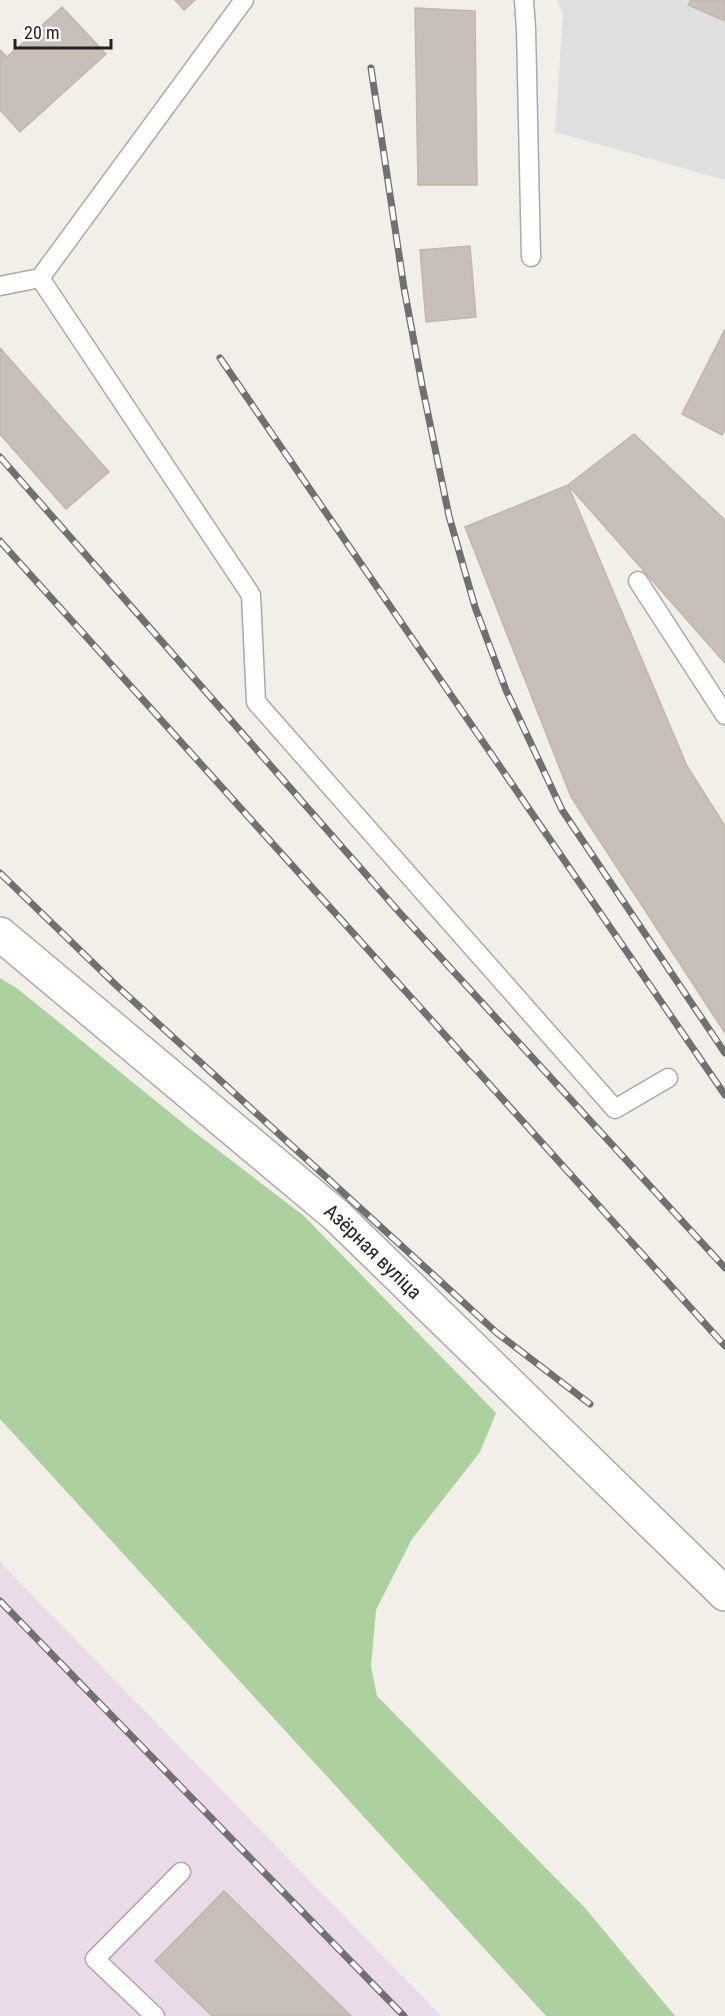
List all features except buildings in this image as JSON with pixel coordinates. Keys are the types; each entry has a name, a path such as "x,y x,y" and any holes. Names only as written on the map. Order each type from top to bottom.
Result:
{"street":[{"name":"Азёрная вуліца","path":"0,934 336,1216 725,1594"}],"lane":[{"path":"0,286 40,278 244,0"},
{"path":"524,0 531,257"},
{"path":"40,278 251,595 256,702 615,1109 668,1078"},
{"path":"638,581 725,715"},
{"path":"154,2016 95,1959 181,1872"}],"shaded area":[{"path":"557,0 725,0 725,180 555,132 563,14"},
{"path":"0,1562 441,2016 0,2016"}],"green space":[{"path":"0,978 18,989 189,1128 304,1216 496,1413 480,1452 412,1539 376,1610 371,1667 377,1696 586,1909 675,2016 546,2016 0,1419"}],"railway":[{"path":"371,68 404,288 423,390 449,516 475,607 506,690 562,810 725,1053"},
{"path":"220,358 725,1095"},
{"path":"0,457 399,912 725,1268"},
{"path":"0,541 725,1346"},
{"path":"0,873 118,987 497,1333 590,1404"},
{"path":"0,1601 404,2016"}]}
